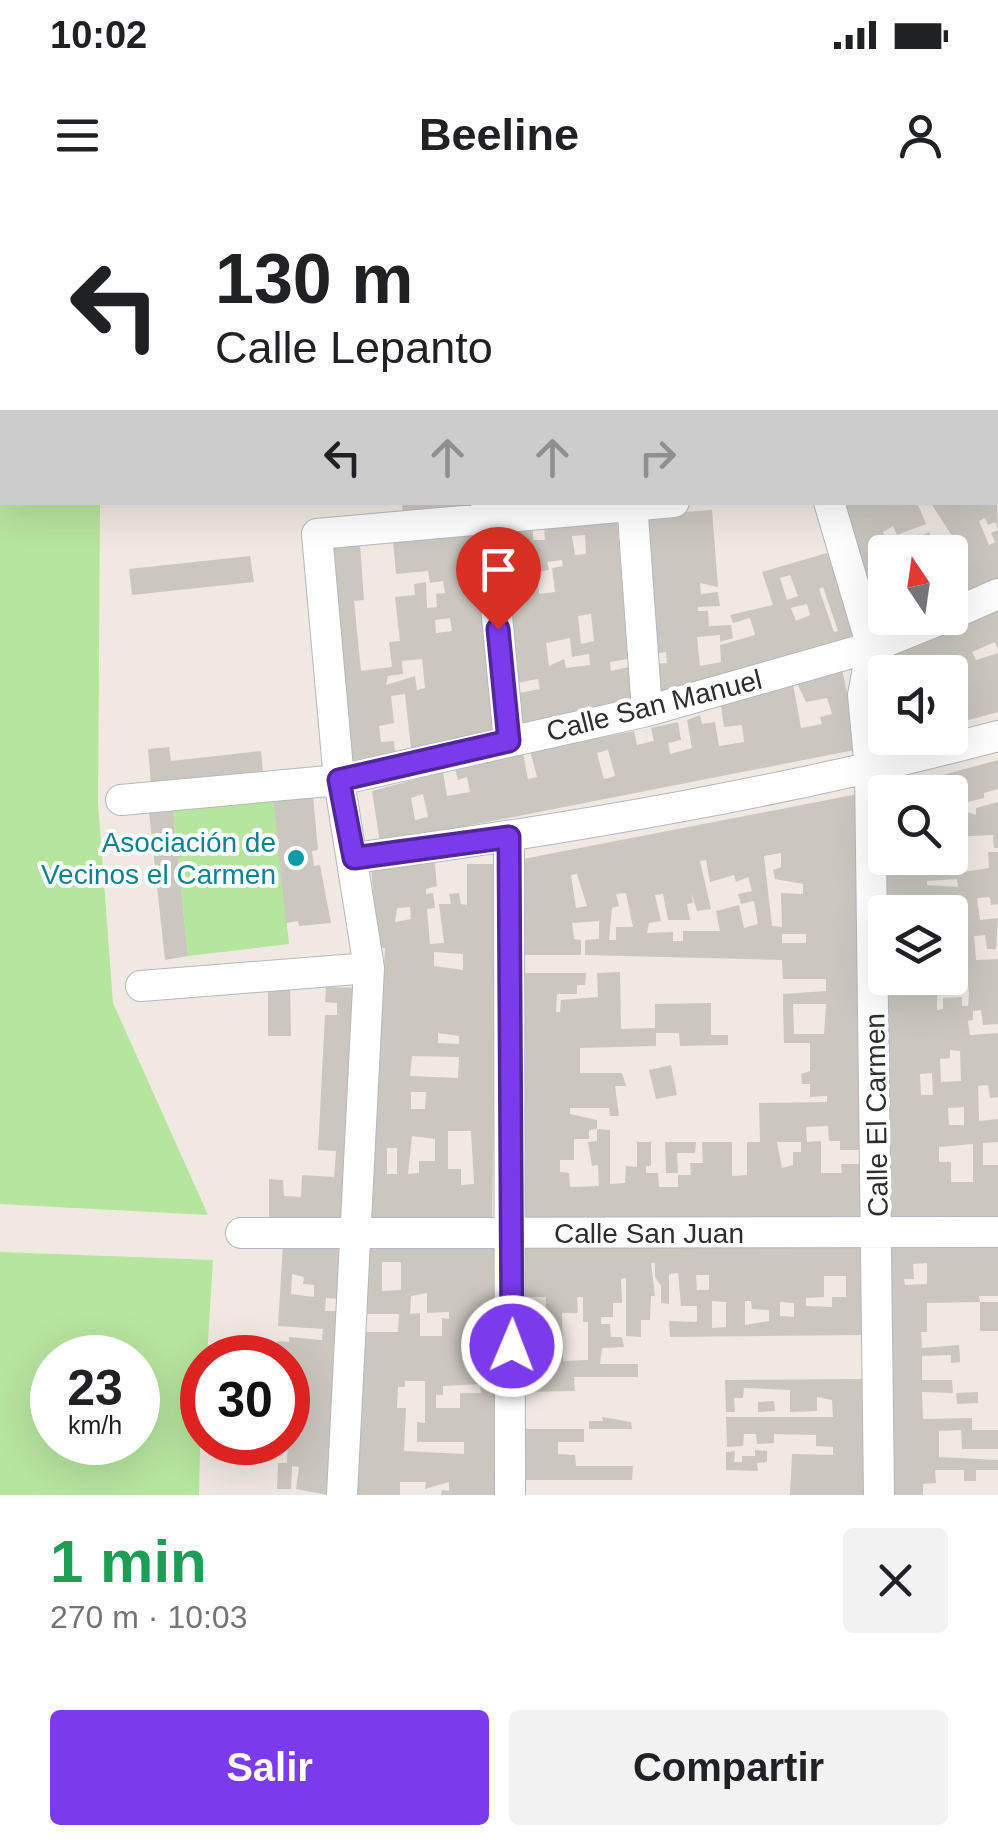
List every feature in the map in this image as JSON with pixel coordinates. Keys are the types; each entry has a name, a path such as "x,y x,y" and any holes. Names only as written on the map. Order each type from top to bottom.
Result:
{"street":[{"path":"342,1495 369,968 339,780 317,534 487,510 608,505"},
{"path":"632,505 647,711"},
{"name":"Calle El Carmen","path":"829,505 872,647 863,694 870,769 880,1495"},
{"path":"487,510 509,741"},
{"name":"Calle San Manuel","path":"968,607 998,594"},
{"name":"Calle San Manuel","path":"121,800 339,780 647,711 872,647 901,635"},
{"path":"354,858 509,837 870,769 998,736"},
{"path":"509,837 513,1234 510,1495"},
{"path":"141,986 369,968"},
{"name":"Calle San Juan","path":"241,1233 998,1232"}],"green space":[{"path":"0,505 100,505 98,803 113,1003 208,1215 0,1204"},
{"path":"273,799 289,944 188,956 173,810"},
{"path":"0,1252 213,1260 208,1335 180,1335 180,1465 200,1465 199,1495 0,1495"}],"building":[{"path":"402,505 474,506 403,513"},
{"path":"837,505 918,505 926,524 897,535 893,526 884,535 868,535 868,590"},
{"path":"932,505 997,505 998,529 995,522 988,525 985,518 979,521 989,545 995,542 991,533 998,530 998,579 968,592 968,535 951,535"},
{"path":"712,510 718,587 700,583 701,594 718,592 720,606 698,607 698,611 708,611 709,626 731,625 733,638 720,642 720,635 697,637 700,666 721,662 720,645 755,635 750,618 733,623 730,615 773,605 762,572 827,553 860,639 658,699 654,664 667,663 666,652 654,654 641,515","holes":["790,575 798,596 787,600 780,578","823,587 838,631 834,632 819,589","807,604 810,615 796,621 791,608"]},
{"path":"617,520 628,659 610,662 611,671 629,667 633,703 521,726 519,693 540,689 538,679 517,683 503,529 533,527 533,540 545,540 544,526","holes":["585,535 586,554 575,555 572,536","562,560 563,566 552,568 555,592 539,594 537,572 549,570 547,562","591,614 594,641 581,644 578,616","570,638 572,657 589,654 590,665 566,668 564,659 549,666 546,643"]},
{"path":"477,533 497,731 411,749 405,694 391,696 394,723 379,726 381,742 394,741 395,752 349,761 329,551 337,545 360,544 364,600 354,601 361,671 392,667 389,642 400,641 395,597 415,595 414,584 426,582 427,608 437,607 436,594 445,593 443,581 430,583 428,571 396,574 393,541","holes":["450,618 452,631 436,633 435,620","422,659 425,688 417,690 415,676 386,685 388,676 403,674 402,661"]},
{"path":"250,556 254,582 132,595 129,569"},
{"path":"998,603 998,650 995,642 972,652 976,660 998,653 998,712 968,720 968,655 881,655 881,650 918,635 968,635 968,615"},
{"path":"842,670 860,749 380,843 372,791 443,772 447,796 470,792 467,777 458,780 455,769 523,753 528,779 537,777 530,751 634,731 637,745 654,741 651,728 678,722 681,740 668,743 670,754 692,748 687,720 700,715 702,724 715,722 719,746 744,742 742,725 724,727 721,706 793,684 801,728 822,724 820,717 832,714 827,698 806,702 797,683","holes":["608,750 615,776 604,779 597,753","423,794 428,817 415,820 411,798"]},
{"path":"169,747 171,761 261,751 263,772 151,784 148,749"},
{"path":"998,760 998,789 984,793 984,798 968,802 968,775 943,775"},
{"path":"858,794 860,1150 840,1150 840,1141 829,1141 828,1126 806,1127 807,1142 821,1141 821,1173 842,1173 841,1164 860,1164 861,1218 523,1218 523,973 586,973 585,985 577,985 577,994 557,994 556,1012 560,1012 561,1000 598,997 597,973 620,972 621,1029 655,1028 655,1004 711,1003 711,1035 728,1035 728,1045 680,1046 679,1033 656,1033 656,1046 580,1048 580,1073 622,1073 626,1086 615,1086 619,1116 610,1116 609,1108 570,1108 570,1114 597,1120 597,1129 610,1130 610,1184 625,1183 626,1166 637,1167 637,1142 651,1142 651,1166 646,1166 646,1173 658,1173 659,1187 678,1187 678,1175 691,1175 690,1163 703,1163 702,1142 732,1142 732,1176 747,1175 747,1142 760,1142 759,1103 827,1102 827,1096 810,1097 810,1084 802,1084 801,1074 810,1071 810,1043 784,1043 783,1004 783,994 826,991 826,979 783,979 782,960 585,955 585,940 599,939 599,921 572,923 574,939 581,940 581,955 523,955 523,859","holes":["781,853 781,867 773,870 775,879 803,884 803,894 781,893 782,927 772,926 764,856","706,860 710,882 734,875 736,882 748,877 752,891 738,894 741,904 754,901 758,924 744,928 739,905 716,911 720,931 683,931 683,941 673,941 673,932 647,933 649,923 661,921 655,895 663,894 668,920 690,920 687,904 693,903 691,892 697,911 711,909 700,861","577,874 587,906 576,908 571,875","626,893 633,927 616,927 616,940 609,940 612,908 619,906 616,894","782,934 806,934 806,943 782,943","793,1004 826,1004 824,1034 794,1034","597,1129 597,1141 588,1142 592,1166 598,1165 599,1186 570,1187 569,1173 560,1172 560,1160 574,1160 574,1139 589,1139 589,1130","777,1142 801,1142 801,1152 793,1152 793,1165 782,1168"]},
{"name":"Asociación de Vecinos el Carmen","path":"313,796 318,850 312,851 314,866 320,865 331,923 299,926 298,921 286,923 273,799"},
{"path":"998,802 998,848 994,848 993,835 968,836 968,813 976,815 976,808"},
{"name":"Asociación de Vecinos el Carmen","path":"173,810 188,956 165,960 149,812"},
{"path":"988,852 998,852 998,904 991,905 990,897 977,898 980,920 998,918 996,949 987,949 985,935 974,936 976,960 998,959 998,1024 983,1025 981,1010 973,1011 973,1020 968,1021 970,1035 998,1033 998,1097 990,1098 988,1085 978,1086 979,1121 998,1119 998,1142 983,1143 983,1165 998,1165 998,1219 886,1219 884,995 937,995 937,1010 943,1009 943,998 962,997 962,1006 968,1006 969,994 968,895 884,895 883,875 968,875 968,871 989,868","holes":["957,879 958,887 927,885 927,881","950,1050 960,1051 961,1081 941,1082 940,1059 950,1058","932,1073 933,1095 921,1095 920,1074","964,1107 964,1125 949,1125 948,1108","973,1144 973,1182 951,1182 951,1162 939,1162 939,1147"]},
{"path":"434,856 437,886 426,889 426,894 433,893 435,908 427,909 430,944 444,943 439,904 451,904 449,894 459,893 461,904 467,905 467,864 498,864 492,1219 369,1221 385,948 378,948 371,867","holes":["410,907 411,919 395,922 397,908","434,952 463,954 463,970 434,966","438,1033 459,1036 459,1044 438,1043","412,1056 459,1057 458,1078 410,1076","411,1092 426,1092 425,1109 411,1109","448,1131 471,1131 474,1184 461,1185 461,1169 448,1169","412,1136 435,1139 435,1161 419,1161 419,1173 408,1174","387,1148 397,1148 397,1174 387,1174"]},
{"path":"326,987 365,988 348,1219 269,1218 269,1179 283,1180 284,1196 301,1197 302,1175 334,1177 336,1151 318,1150 325,1015 337,1015 337,1003 325,1002"},
{"path":"290,988 291,1036 268,1036 268,990"},
{"path":"671,1065 677,1095 656,1099 649,1070"},
{"path":"665,1142 696,1142 695,1153 677,1153 678,1173 666,1173"},
{"path":"998,1243 998,1296 979,1296 980,1302 927,1303 927,1332 921,1332 922,1348 959,1345 960,1356 960,1362 951,1363 951,1355 922,1356 922,1380 952,1380 953,1393 922,1392 923,1419 972,1418 972,1430 998,1430 998,1449 962,1449 961,1430 939,1431 939,1457 998,1460 998,1470 976,1470 976,1481 964,1481 964,1470 935,1470 936,1483 923,1484 923,1495 889,1495 886,1244","holes":["927,1263 927,1284 905,1285 904,1279 914,1279 913,1264"]},
{"path":"862,1244 863,1335 670,1337 669,1321 697,1322 697,1306 681,1306 678,1273 669,1274 669,1304 661,1303 661,1286 655,1277 655,1263 651,1263 655,1296 651,1296 650,1320 641,1320 641,1337 626,1336 626,1278 621,1279 622,1303 613,1303 613,1317 601,1317 601,1324 610,1324 611,1337 622,1337 624,1347 602,1348 600,1364 638,1364 638,1377 574,1377 575,1391 523,1392 523,1322 541,1324 540,1337 545,1337 546,1297 523,1297 522,1245","holes":["696,1275 709,1275 709,1290 697,1290","824,1276 846,1276 846,1297 832,1297 832,1307 806,1306 806,1298 824,1297","577,1297 583,1297 583,1322 588,1322 588,1360 563,1361 562,1313 578,1313","712,1301 726,1302 726,1327 712,1328","745,1301 751,1301 752,1309 769,1310 769,1321 745,1325","780,1302 794,1303 794,1317 780,1316"]},
{"path":"283,1245 346,1245 342,1299 326,1298 325,1311 341,1311 327,1495 296,1489 299,1467 292,1466 291,1489 277,1489 278,1465 310,1465 310,1339 322,1340 323,1329 278,1326","holes":["292,1274 304,1277 303,1284 314,1285 314,1297 291,1294"]},
{"path":"368,1245 496,1245 497,1495 441,1495 442,1490 449,1491 449,1482 425,1489 426,1482 400,1482 400,1495 356,1495 364,1332 398,1332 399,1314 364,1314","holes":["382,1262 401,1262 401,1290 382,1291","427,1293 427,1313 449,1312 449,1319 442,1318 442,1336 420,1336 420,1313 410,1314 411,1296","405,1381 425,1381 425,1423 417,1422 417,1442 464,1442 464,1454 404,1451 406,1408 397,1408 398,1387 405,1387","480,1384 481,1393 460,1393 460,1408 436,1408 436,1395 443,1395 443,1386"]},
{"path":"980,1302 998,1302 998,1331 980,1331"},
{"path":"863,1379 864,1495 790,1495 792,1454 833,1455 833,1447 816,1446 816,1435 774,1434 774,1443 757,1444 756,1434 744,1434 743,1446 727,1447 726,1417 833,1417 832,1400 817,1397 817,1411 790,1412 790,1390 744,1388 743,1398 734,1398 735,1412 726,1412 725,1380"},
{"path":"978,1392 978,1403 957,1404 956,1393"},
{"path":"774,1401 775,1411 758,1412 758,1402"},
{"path":"602,1417 631,1422 632,1429 589,1429 589,1421 603,1421"},
{"path":"523,1429 584,1429 584,1442 558,1442 558,1454 575,1455 576,1466 633,1466 632,1480 523,1480"},
{"path":"755,1450 767,1451 767,1462 757,1463 758,1471 726,1470 726,1452 735,1451 734,1462 742,1462 742,1456 755,1456"}],"place":[{"name":"Asociación de Vecinos el Carmen","path":"296,858"}],"route":[{"path":"498,629 509,741 339,780 354,858 509,837 512,1346"}]}
